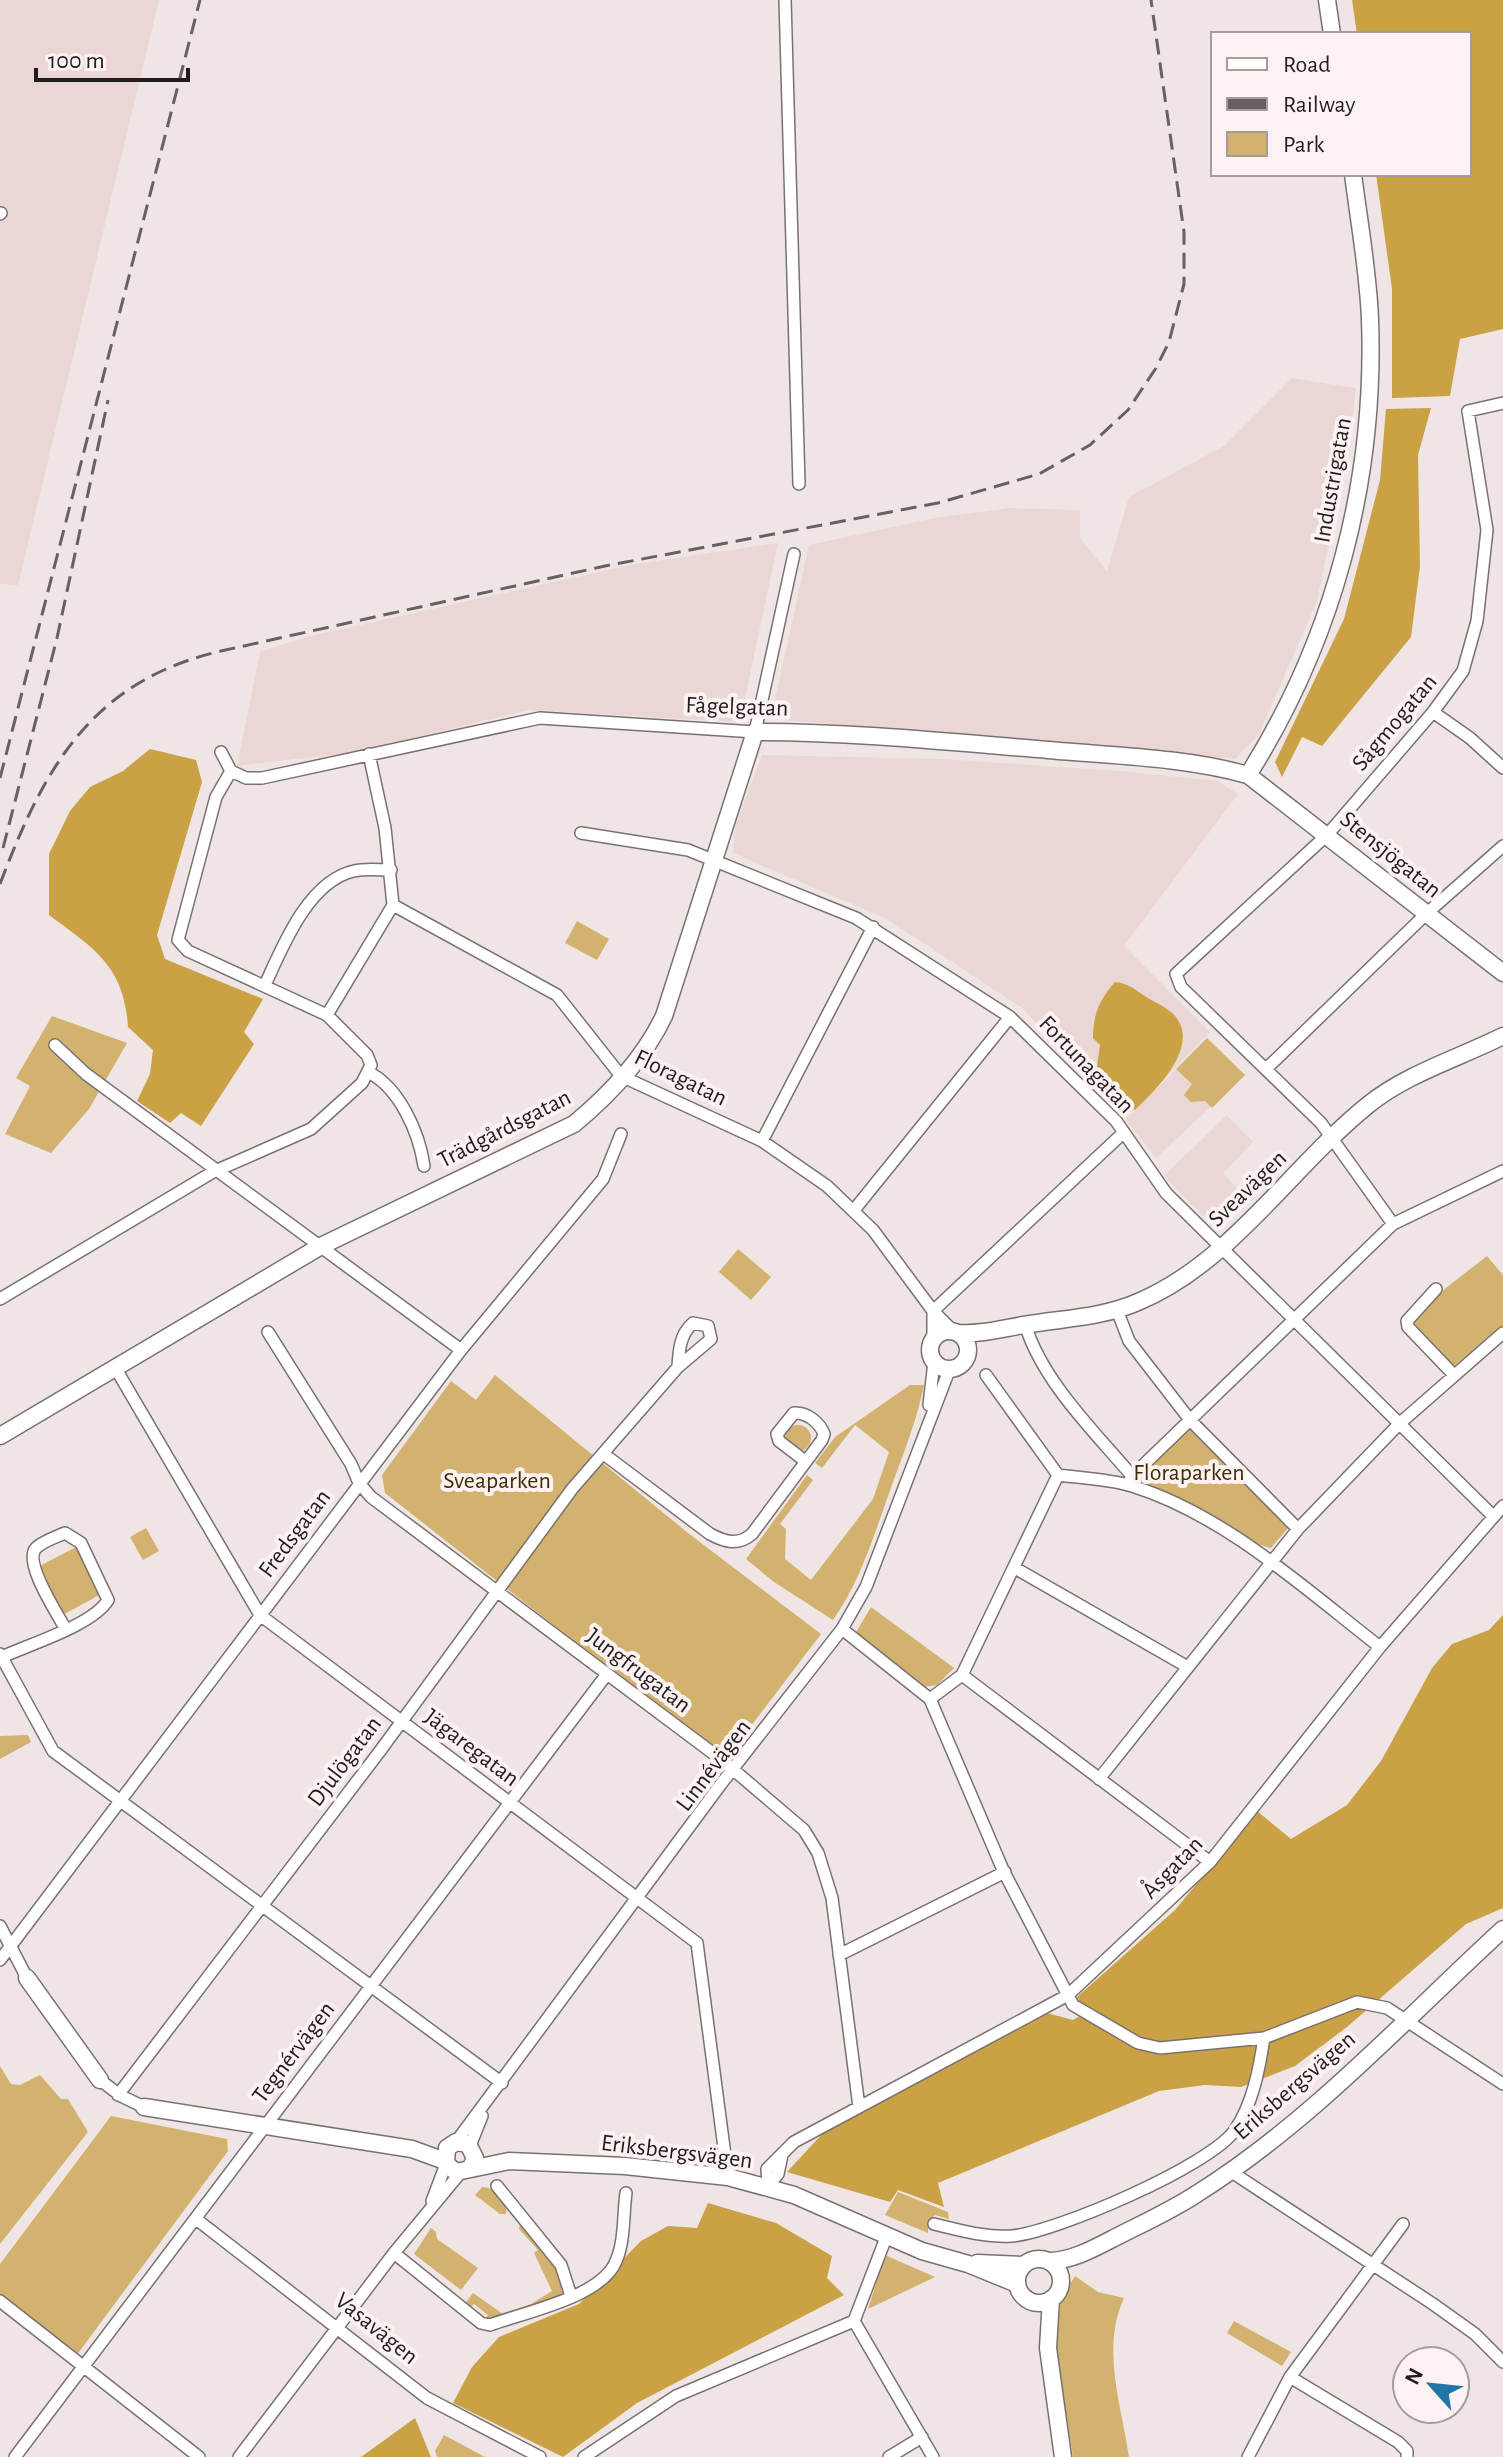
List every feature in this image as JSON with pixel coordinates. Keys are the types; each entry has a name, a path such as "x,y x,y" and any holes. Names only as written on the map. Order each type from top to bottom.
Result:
{"street":[{"path":"785,0 799,484"},
{"path":"1327,0 1332,32"},
{"name":"Industrigatan","path":"1248,775 1287,706 1320,631 1343,559 1362,470 1370,387 1370,316 1353,176"},
{"name":"Sågmogatan","path":"1266,1069 1181,987 1176,974 1328,834 1433,712 1463,671 1477,621 1487,530 1468,411 1503,403"},
{"name":"Trädgårdsgatan","path":"0,1436 321,1246 574,1124 598,1104 651,1041 664,1016 755,732 794,554"},
{"path":"1433,712 1470,738 1503,768"},
{"name":"Fågelgatan","path":"231,771 246,778 262,778 540,718 961,742 1171,761 1248,775"},
{"path":"0,1299 219,1169 311,1129 349,1098 368,1072 367,1055 327,1015 188,951 179,942 216,797 231,771 221,752"},
{"path":"327,1015 393,905 391,870 369,754"},
{"name":"Stensjögatan","path":"1248,775 1328,834 1503,973"},
{"name":"Fortunagatan","path":"581,833 688,850 873,927 1010,1017 1116,1121 1122,1134 1166,1193 1492,1515"},
{"path":"1393,1224 1334,1137 1266,1069 1426,914 1503,846"},
{"path":"265,985 290,930 311,902 353,871 391,870"},
{"name":"Floragatan","path":"393,905 557,995 621,1076 762,1141 816,1177 854,1210 886,1245 933,1311 956,1332"},
{"path":"762,1141 873,927"},
{"path":"854,1210 1010,1017"},
{"name":"Sveavägen","path":"956,1332 1117,1310 1188,1275 1382,1095 1503,1036"},
{"path":"55,1045 86,1074 461,1350"},
{"path":"368,1072 393,1091 421,1145 424,1166"},
{"name":"Fredsgatan","path":"0,1960 461,1350 603,1179 621,1134"},
{"path":"933,1340 942,1332 956,1332 966,1343 967,1353 960,1364 942,1365 930,1354 933,1311 1122,1134"},
{"path":"1130,1481 1393,1224 1503,1171"},
{"path":"1436,1289 1407,1321 1408,1327 1453,1374"},
{"path":"1117,1310 1129,1341 1190,1420 1298,1529"},
{"path":"1025,1324 1031,1345 1047,1370 1130,1481"},
{"name":"Sveavägen","path":"967,1353 1005,1327"},
{"name":"Jungfrugatan","path":"268,1332 359,1483 371,1497 735,1771 794,1819 818,1853 832,1898 859,2107"},
{"path":"1099,1779 1298,1529 1399,1424 1503,1333"},
{"name":"Linnévägen","path":"462,2145 484,2107 721,1784 735,1771 842,1629 866,1587 928,1422 942,1365"},
{"name":"Djulögatan","path":"118,2095 572,1489 605,1455 678,1367"},
{"name":"Jägaregatan","path":"116,1369 260,1615 697,1943 701,1951 728,2178"},
{"path":"986,1375 1058,1475 1130,1481 1255,1548 1380,1647"},
{"path":"605,1455 710,1534 729,1542 746,1539 752,1534 805,1461 824,1434 806,1414 794,1413 777,1434 779,1441 805,1461"},
{"path":"930,1699 962,1675 1058,1475"},
{"name":"Åsgatan","path":"768,2186 778,2174 782,2155 794,2142 1068,1995 1210,1862 1380,1647 1503,1506"},
{"path":"65,1628 34,1569 32,1555 36,1548 65,1533 72,1534 81,1543 108,1600 101,1611 65,1628 1,1656 53,1751 502,2083"},
{"path":"1015,1568 1186,1666"},
{"path":"842,1629 930,1699 1005,1872 1068,1995 1082,2013 1148,2047 1188,2048 1264,2038 1357,2002 1387,2008 1503,2084"},
{"name":"Tegnérvägen","path":"15,2457 607,1674"},
{"path":"962,1675 1210,1862"},
{"path":"839,1955 1005,1872"},
{"path":"0,1926 27,1978 100,2080 118,2095"},
{"name":"Eriksbergsvägen","path":"1049,2261 1058,2261 1096,2247 1179,2205 1230,2171 1307,2109 1503,1929"},
{"path":"934,2224 990,2235 1030,2233 1161,2183 1197,2162 1233,2132 1253,2092 1264,2038"},
{"name":"Eriksbergsvägen","path":"118,2095 144,2107 412,2149 456,2166 509,2161 625,2166 768,2186 922,2251 968,2264 1017,2284"},
{"path":"239,2457 429,2209 456,2166 475,2158 462,2145 446,2150 456,2166"},
{"name":"Eriksbergsvägen","path":"412,2149 462,2145 509,2161"},
{"path":"1230,2171 1475,2334 1503,2362"},
{"path":"497,2186 561,2265 571,2296"},
{"path":"394,2253 481,2323 490,2325 598,2285 617,2260 626,2193"},
{"name":"Vasavägen","path":"196,2219 427,2398 540,2457"},
{"path":"1248,2457 1290,2377 1374,2268 1403,2224"},
{"path":"584,2457 676,2396 854,2321 887,2235"},
{"name":"Eriksbergsvägen","path":"1061,2280 1096,2247"},
{"path":"1048,2348 1032,2302 1021,2294 1017,2284 1023,2265 1038,2259 1049,2261 1057,2268 1061,2280 1051,2299 1048,2348 1063,2457"},
{"name":"Eriksbergsvägen","path":"968,2264 1023,2265"},
{"path":"1032,2302 1051,2299"},
{"path":"0,2301 199,2457"},
{"path":"854,2321 933,2457"},
{"path":"1290,2377 1398,2442 1407,2451 1407,2457"},
{"path":"889,2457 922,2437"}],"shaded area":[{"path":"0,0 159,0 18,585 0,584"},
{"path":"1352,0 1503,0 1503,329 1460,339 1450,396 1392,398 1392,289 1376,176 1471,176 1471,32 1357,32"},
{"path":"1292,378 1356,388 1349,445 1317,601 1259,734 1235,759 784,720 773,709 809,545 935,518 1009,508 1080,510 1080,538 1107,571 1129,497 1224,446"},
{"path":"1431,408 1418,455 1420,566 1411,637 1322,746 1302,737 1282,777 1275,762 1344,619 1380,480 1386,409"},
{"path":"778,543 740,722 529,710 355,752 237,766 260,652 306,637 635,564"},
{"path":"150,749 196,760 202,782 157,935 165,959 263,999 244,1032 254,1044 201,1126 181,1113 170,1123 137,1101 150,1074 153,1050 128,1027 120,989 104,961 49,915 49,854 70,811 90,787 123,771"},
{"path":"762,755 943,759 1217,781 1238,794 1124,946 1210,1032 1126,1118 1022,1008 887,919 733,853 736,824"},
{"path":"1115,982 1130,987 1170,1011 1178,1020 1182,1032 1182,1044 1171,1069 1135,1110 1105,1098 1097,1077 1100,1045 1093,1038 1094,1022 1101,1001"},
{"path":"1207,1038 1245,1075 1156,1158 1126,1120"},
{"path":"1227,1115 1253,1142 1223,1173 1249,1200 1218,1231 1164,1176"},
{"path":"1503,1615 1503,1908 1466,1924 1347,2027 1295,2066 1241,2087 1205,2085 1159,2091 938,2183 944,2207 898,2190 890,2202 787,2172 824,2132 1047,2013 1073,2020 1086,2012 1077,1997 1175,1910 1257,1811 1291,1839 1347,1805 1381,1761 1432,1668 1452,1644 1489,1630"},
{"path":"708,2203 776,2223 832,2256 827,2278 844,2295 637,2403 563,2457 453,2403 472,2367 499,2337 579,2304 641,2241 668,2226 697,2228"},
{"path":"415,2418 431,2457 361,2457"}],"green space":[{"path":"577,921 609,939 597,960 565,943"},
{"path":"52,1016 127,1043 89,1109 51,1153 5,1134 30,1086 16,1078"},
{"path":"1207,1038 1245,1075 1212,1108 1205,1101 1191,1102 1184,1095 1192,1084 1176,1069"},
{"path":"738,1249 771,1277 751,1300 719,1272"},
{"path":"1487,1256 1503,1275 1503,1326 1453,1367 1410,1322 1442,1291"},
{"name":"Sveaparken","path":"495,1375 688,1533 821,1634 725,1760 385,1493 382,1475 451,1381 476,1400"},
{"path":"910,1385 924,1385 914,1423 867,1554 833,1620 774,1582 746,1559 807,1475 813,1480 780,1524 786,1529 785,1559 811,1580 873,1499 889,1452 855,1425 822,1468 815,1463 835,1437"},
{"path":"798,1425 807,1429 811,1438 807,1447 798,1451 789,1447 785,1438 789,1429"},
{"name":"Floraparken","path":"1189,1429 1288,1528 1271,1548 1257,1544 1141,1481 1141,1474"},
{"path":"146,1528 159,1551 143,1560 130,1537"},
{"path":"78,1546 103,1593 61,1616 36,1568"},
{"path":"871,1607 954,1668 937,1685 924,1687 855,1634"},
{"path":"28,1735 31,1742 0,1759 0,1736"},
{"path":"0,2066 11,2084 20,2085 40,2075 61,2099 68,2099 88,2132 0,2244"},
{"path":"111,2116 227,2139 228,2151 76,2356 0,2298 0,2264"},
{"path":"482,2187 492,2189 500,2196 506,2214 500,2214 475,2195"},
{"path":"898,2192 948,2212 949,2219 935,2215 928,2223 928,2233 885,2215"},
{"path":"521,2220 558,2265 566,2288 552,2300 529,2311 485,2319 488,2315 474,2304 469,2308 465,2304 473,2293 503,2314 531,2304 552,2291 534,2253 538,2250 519,2229"},
{"path":"431,2228 436,2232 437,2239 478,2268 461,2290 414,2254"},
{"path":"885,2255 935,2277 868,2309"},
{"path":"1075,2276 1098,2292 1124,2298 1117,2317 1113,2356 1129,2457 1073,2457 1053,2330 1058,2303"},
{"path":"1234,2321 1291,2352 1282,2366 1227,2333"},
{"path":"444,2435 485,2457 437,2457 435,2451"}],"railway":[{"path":"0,778 200,0"},
{"path":"0,884 35,803 78,735 106,707 138,684 176,665 221,651 605,566 938,503 1039,474 1090,445 1128,410 1156,368 1169,342 1184,284 1184,232 1151,0"},
{"path":"3,848 57,638 108,400"}]}
